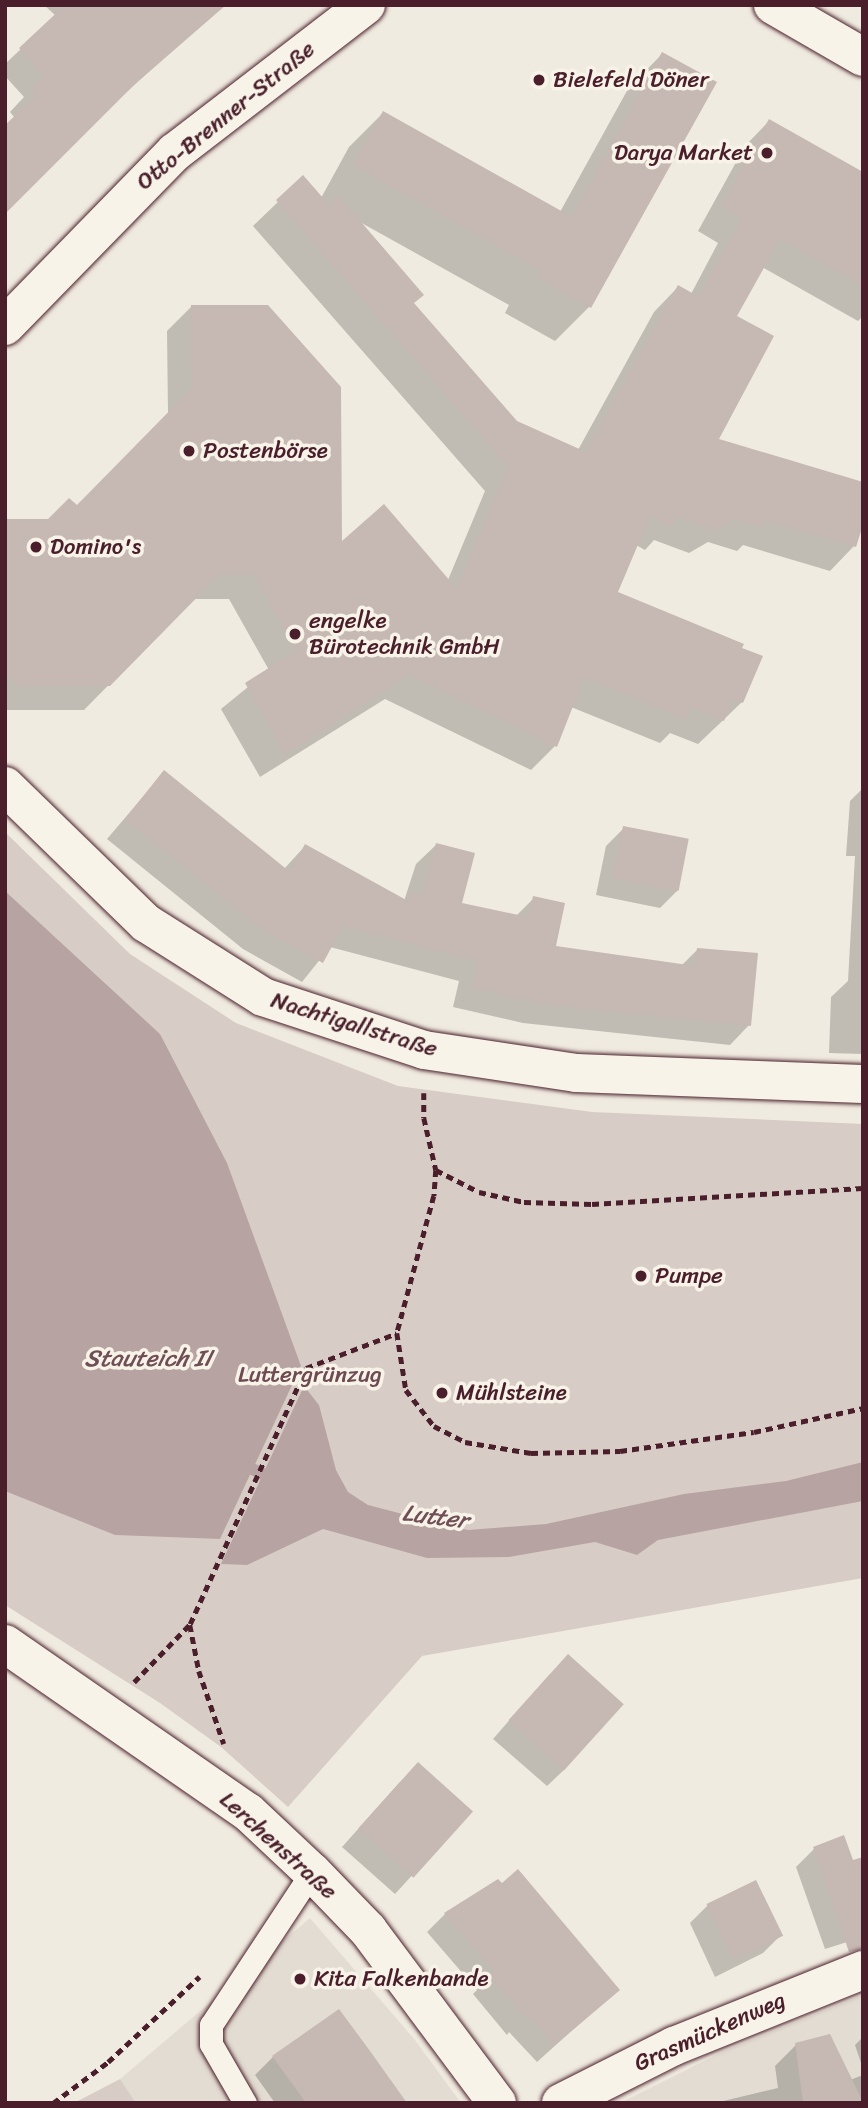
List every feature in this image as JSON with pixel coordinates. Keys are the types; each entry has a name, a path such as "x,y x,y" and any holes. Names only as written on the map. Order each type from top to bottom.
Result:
{"street":[{"name":"Otto-Brenner-Straße","path":"8,317 175,152 366,5"},
{"path":"772,5 863,57"},
{"name":"Nachtigallstraße","path":"5,786 146,923 263,997 424,1050 576,1073 863,1084"},
{"name":"Lerchenstraße","path":"5,1644 248,1812 368,1930 497,2103"},
{"name":"Grasmückenweg","path":"561,2103 674,2046 863,1970"}],"lane":[{"path":"245,2103 211,2044 211,2025 312,1872"}],"path":[{"path":"424,1050 424,1118 436,1170 434,1196 397,1333 406,1390 434,1426 478,1445 531,1453 620,1451 754,1432 863,1408"},
{"path":"436,1170 479,1192 524,1202 722,1200 863,1188"},
{"path":"110,1718 140,1672 190,1624 208,1576 306,1368 397,1333"},
{"path":"190,1624 198,1671 224,1745 225,1757 213,1788"},
{"path":"53,2103 108,2062 210,1967"}],"shaded area":[{"name":"Kita Falkenbande","path":"310,1918 415,2040 461,2103 136,2103 120,2079"},
{"path":"863,1995 863,2103 620,2103 724,2051"}],"green space":[{"name":"Luttergrünzug","path":"5,832 130,954 236,1023 398,1086 592,1112 863,1124 863,1578 422,1656 288,1807 221,1747 160,1703 5,1605"},
{"path":"120,2079 136,2103 74,2103"}],"water":[{"name":"Stauteich II","path":"5,891 160,1034 227,1163 301,1366 220,1539 115,1535 5,1491"},
{"path":"304,1386 319,1405 336,1470 348,1492 368,1505 468,1530 546,1524 684,1494 786,1481 863,1462 863,1501 658,1540 637,1555 595,1542 509,1557 427,1558 323,1529 247,1565 221,1564"}],"building":[{"path":"65,5 226,5 135,84 5,214 5,125 35,97 29,90 44,76 19,48"},
{"path":"662,52 717,82 591,308 538,278 542,271 353,165 383,111 572,217"},
{"path":"769,119 863,172 863,286 780,239 737,316 774,336 719,439 863,482 863,525 856,547 764,520 762,528 731,518 729,524 715,530 677,516 671,527 650,516 618,592 744,644 742,648 763,656 743,703 733,699 724,721 691,707 686,719 584,678 557,747 410,675 285,754 245,683 296,651 254,575 219,575 110,686 19,686 5,673 5,519 48,519 69,498 77,505 192,388 191,305 268,305 341,387 342,541 384,504 457,589 508,466 276,200 303,175 330,206 337,194 424,295 414,303 517,421 586,452 678,285 699,297 742,218 721,206"},
{"path":"164,770 290,872 305,844 408,901 410,892 422,896 436,843 475,853 462,903 528,917 533,896 565,903 556,946 695,966 697,948 758,953 751,1026 543,1004 472,988 478,961 343,926 323,963 263,930 125,819"},
{"path":"623,826 689,839 679,891 613,878"},
{"path":"568,1654 624,1704 564,1770 508,1720"},
{"path":"418,1762 473,1812 413,1878 358,1828"},
{"path":"844,1835 853,1860 863,1857 863,1949 849,1952 813,1847"},
{"path":"518,1869 620,1990 555,2045 528,2016 526,2018 489,1975 494,1971 444,1913 498,1879 502,1883"},
{"path":"756,1880 783,1936 734,1960 707,1904"},
{"path":"339,2009 407,2103 306,2103 272,2056"},
{"path":"830,2034 863,2103 803,2103 795,2043"}],"waterway":[{"name":"Lutter","path":"240,1463 277,1481"}],"place":[{"name":"Bielefeld Döner","path":"539,80"},
{"name":"Darya Market","path":"767,153"},
{"name":"Postenbörse","path":"189,451"},
{"name":"Domino's","path":"36,547"},
{"name":"engelke Bürotechnik GmbH","path":"295,634"},
{"name":"Pumpe","path":"641,1276"},
{"name":"Mühlsteine","path":"442,1393"},
{"name":"Kita Falkenbande","path":"300,1979"}]}
